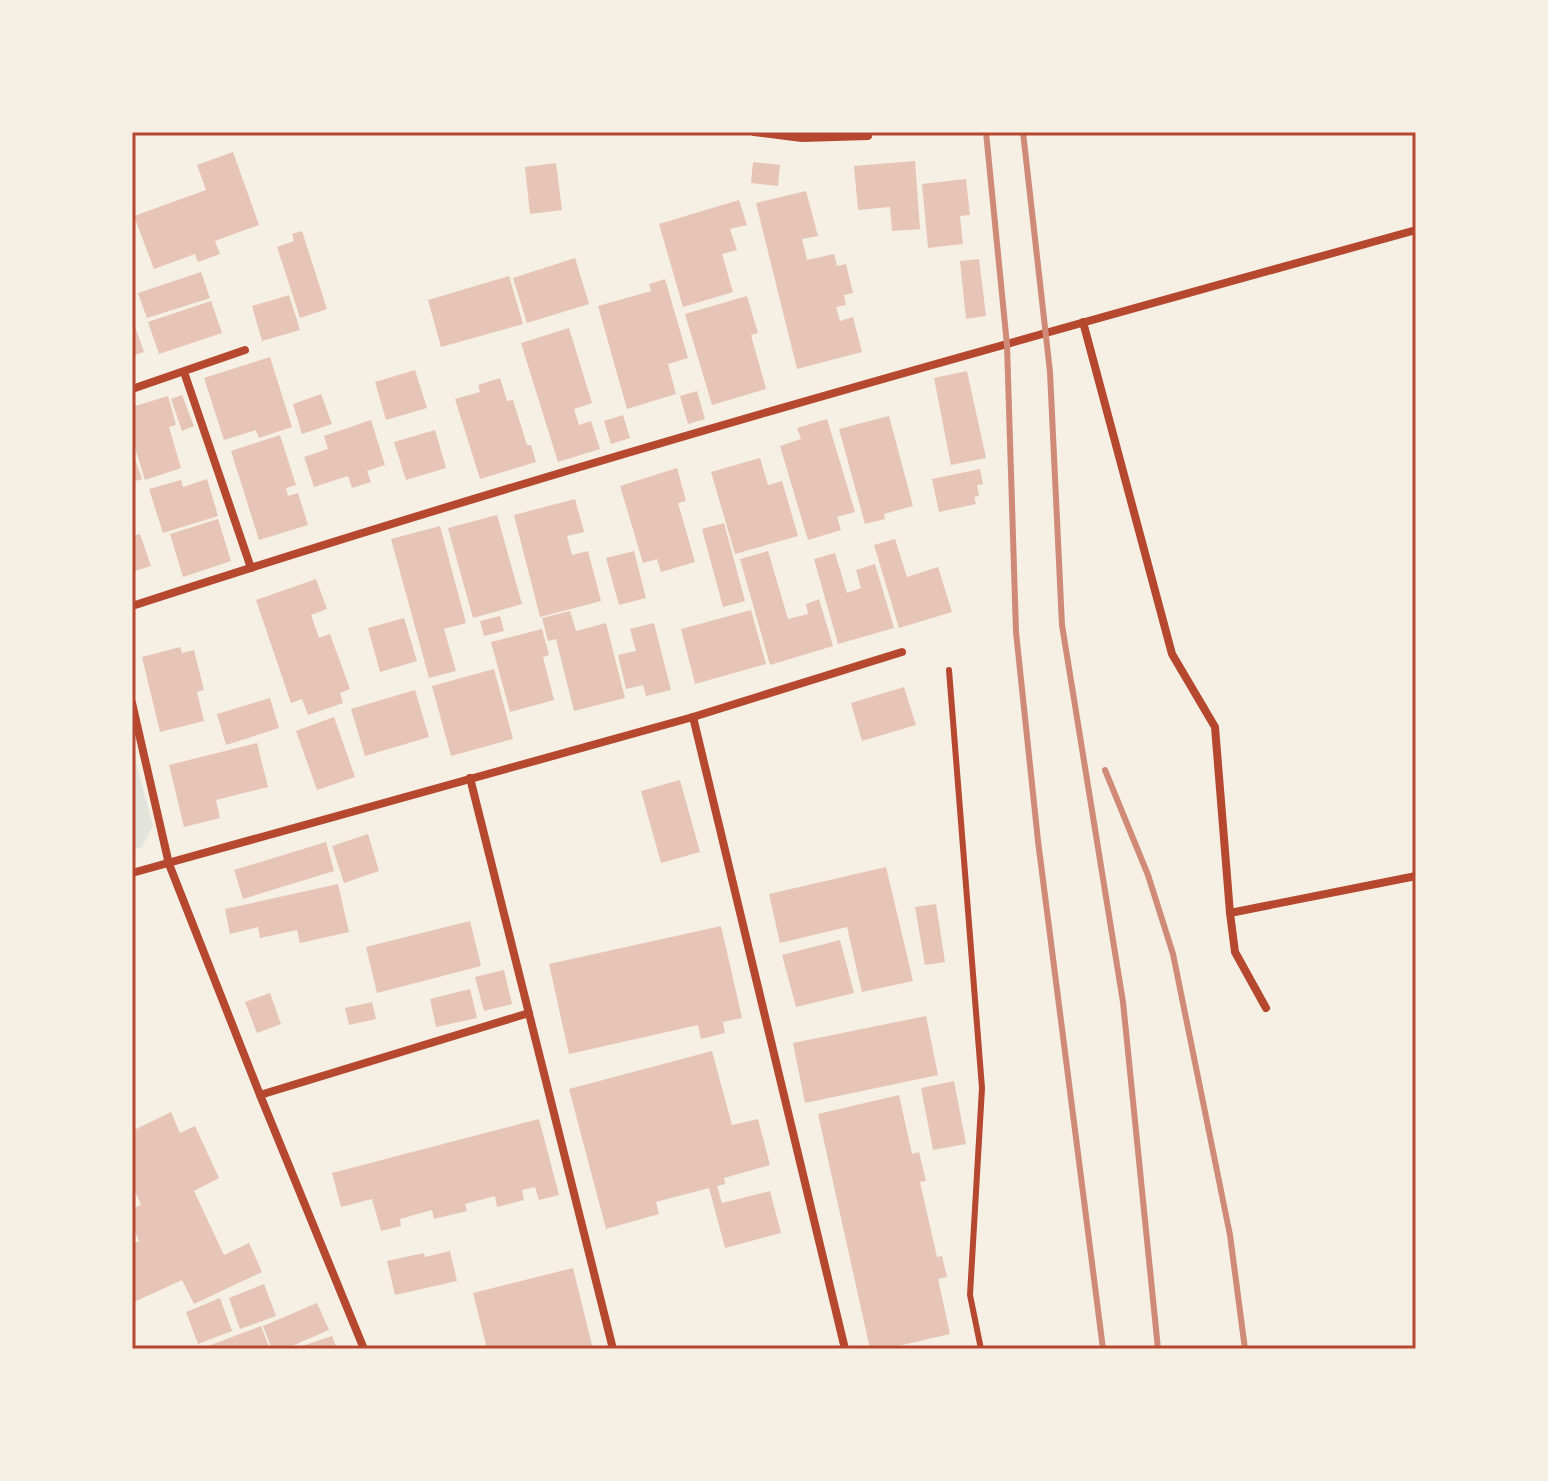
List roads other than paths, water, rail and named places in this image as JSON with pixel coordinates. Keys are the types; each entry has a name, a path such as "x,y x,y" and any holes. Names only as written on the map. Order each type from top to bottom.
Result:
{"street":[{"path":"754,132 802,138 868,136 867,132"},
{"path":"132,606 930,364 1416,230"},
{"path":"1083,322 1172,654 1215,727 1235,952 1266,1008"},
{"path":"132,389 245,350"},
{"path":"184,372 251,568"},
{"path":"132,873 693,717 902,652"},
{"path":"132,703 169,864 364,1349"},
{"path":"693,717 845,1349"},
{"path":"470,778 613,1349"},
{"path":"1230,913 1416,876"},
{"path":"260,1095 529,1013"}],"lane":[{"path":"949,670 982,1088 970,1295 981,1349"}],"railway":[{"path":"986,132 1007,345 1016,632 1038,841 1103,1349"},
{"path":"1023,132 1050,372 1062,625 1123,1002 1158,1349"},
{"path":"1105,770 1148,875 1173,954 1230,1235 1245,1349"}]}
